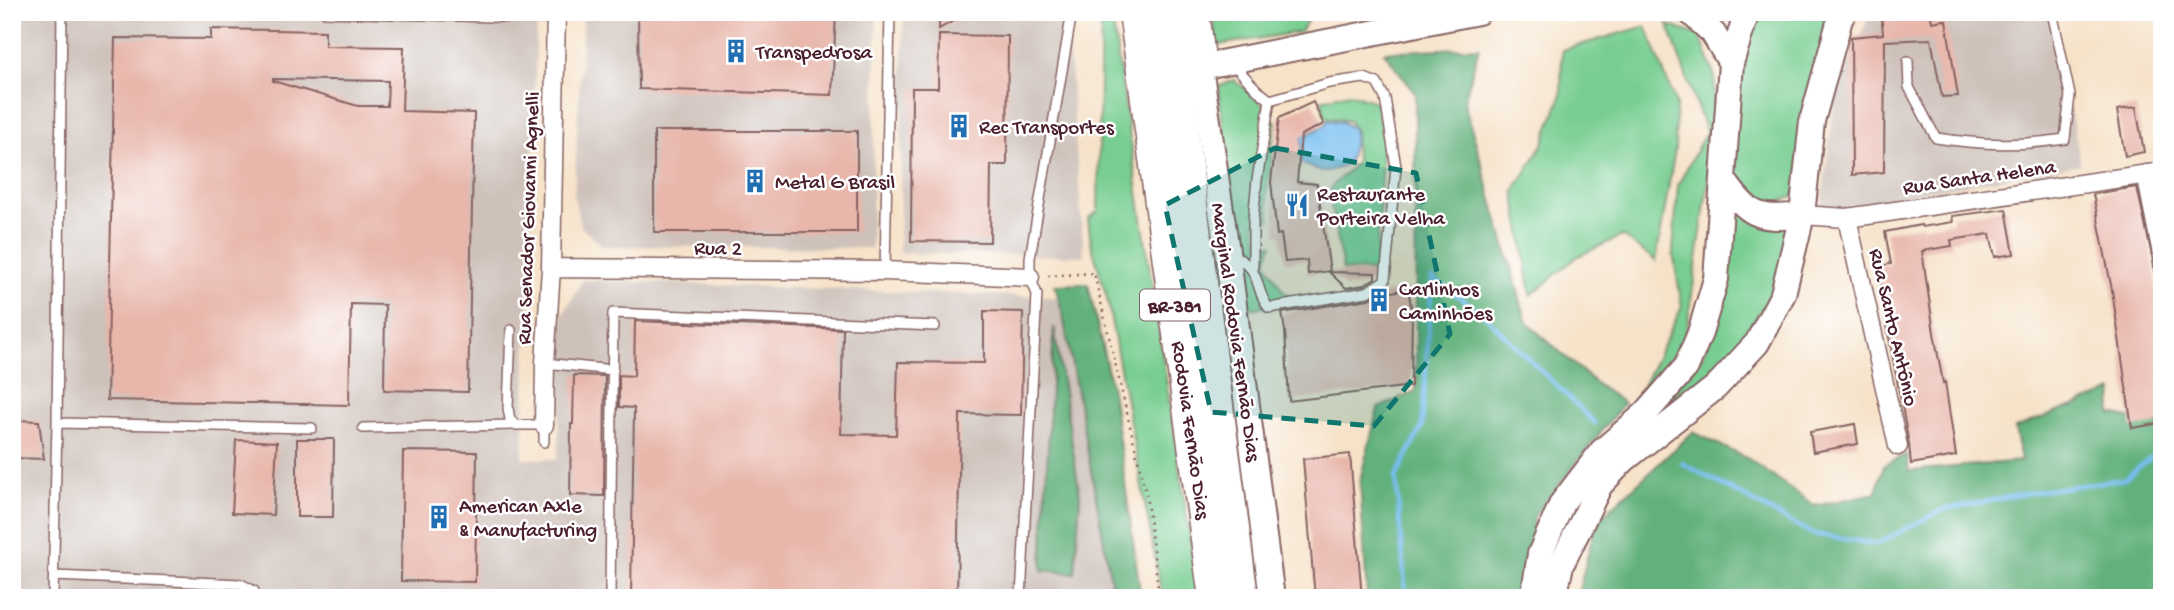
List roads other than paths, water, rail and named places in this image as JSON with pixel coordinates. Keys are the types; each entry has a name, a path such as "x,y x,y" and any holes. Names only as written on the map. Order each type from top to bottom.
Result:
{"highway":[{"name":"Rodovia Fernão Dias","path":"1166,12 1242,598"},
{"name":"BR-381","path":"1193,12 1215,64"},
{"name":"Rodovia Fernão Dias","path":"1135,18 1215,598"}],"main road":[{"path":"1215,64 1420,18 1478,12"},
{"path":"1690,12 1713,33 1731,63"},
{"path":"1533,598 1540,554 1562,503 1602,451 1646,413 1686,367 1700,332 1716,279 1731,63 1747,12"},
{"path":"1554,598 1562,565 1600,485 1625,459 1716,387 1757,343 1783,294 1802,215 1812,121 1844,12"},
{"name":"Marginal Rodovia Fernão Dias","path":"1215,64 1227,251 1272,598"},
{"path":"1723,179 1750,210 1766,218 1802,215"},
{"path":"1260,508 1282,598"}],"street":[{"name":"Rua Senador Giovanni Agnelli","path":"544,434 551,268 556,15"},
{"name":"Rua Santa Helena","path":"1802,215 1847,218 2154,173"},
{"path":"2154,173 2162,254"},
{"name":"Rua Santo Antônio","path":"1847,218 1898,446"},
{"name":"Rua 2","path":"551,268 885,271 1030,278"}],"lane":[{"path":"53,598 58,423 62,12"},
{"path":"326,12 556,15"},
{"path":"885,271 890,12"},
{"path":"1021,598 1037,294 1030,278 1030,258 1072,12"},
{"path":"1908,61 1909,87 1936,138 1982,145 2029,145 2066,139 2070,95 2052,12"},
{"path":"1215,64 1270,100"},
{"path":"1227,251 1247,264 1253,272 1263,301 1273,309 1367,292 1385,280 1396,167 1385,98 1377,83 1364,78 1329,83 1270,100"},
{"path":"1253,272 1255,193 1270,100"},
{"path":"610,598 613,313 935,326"},
{"path":"511,330 508,408 510,420 516,425"},
{"path":"545,363 612,370"},
{"path":"58,423 312,428"},
{"path":"363,428 516,425 544,434"},
{"path":"54,576 241,584 249,587 257,598"}],"water":[{"path":"1328,120 1342,122 1353,128 1355,139 1348,163 1329,171 1320,171 1301,163 1302,137 1324,126"}],"waterway":[{"path":"1406,598 1396,477 1422,427 1432,278 1481,312 1595,423"},
{"path":"1682,463 1813,534 1877,544 1942,510 2034,492 2124,479 2162,449"}],"place":[{"name":"Transpedrosa","path":"736,51"},
{"name":"Rec Transportes","path":"959,126"},
{"name":"Metal G Brasil","path":"755,181"},
{"name":"Restaurante Porteira Velha","path":"1297,205"},
{"name":"Carlinhos Caminhões","path":"1379,300"},
{"name":"American Axle & Manufacturing","path":"439,517"}]}
